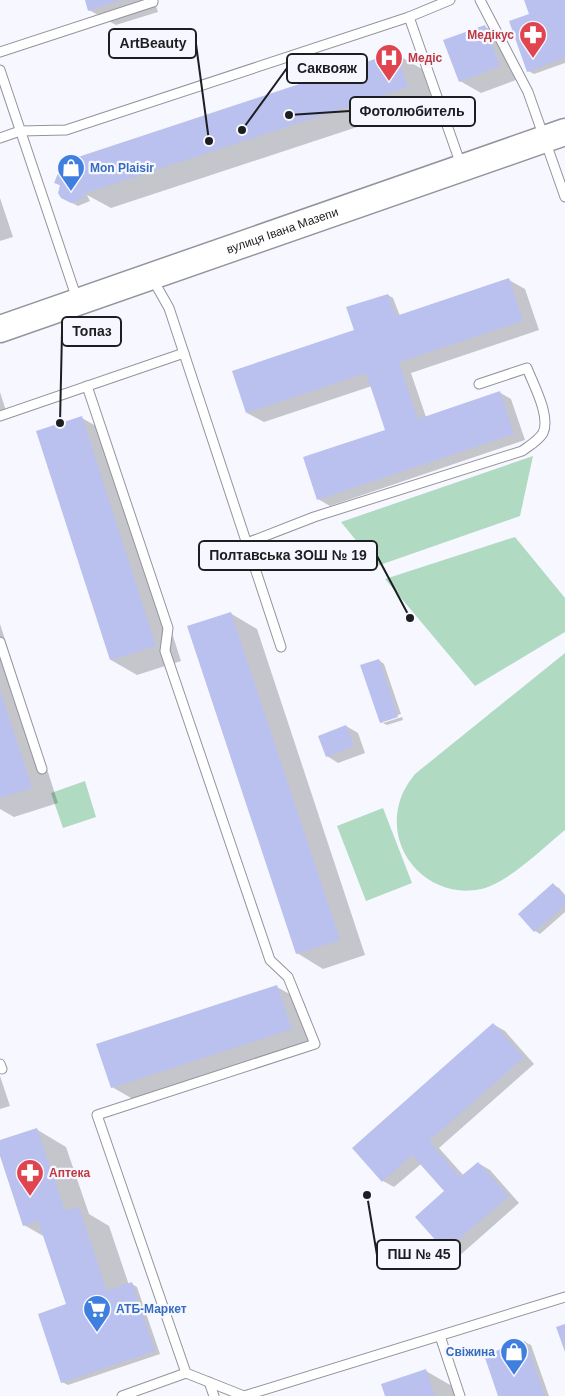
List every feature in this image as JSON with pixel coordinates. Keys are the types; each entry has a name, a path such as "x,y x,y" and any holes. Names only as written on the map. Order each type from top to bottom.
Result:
{"main road":[{"name":"вулиця Івана Мазепи","path":"0,328 555,135"}],"lane":[{"path":"0,52 154,2 153,0"},
{"path":"0,138 20,131 66,130 409,17 450,0"},
{"path":"480,0 528,92 555,135 565,196"},
{"path":"409,17 462,168"},
{"path":"0,70 78,302"},
{"path":"151,276 169,308 281,646"},
{"path":"0,416 184,353"},
{"path":"248,543 314,517 522,451 535,442 543,432 546,419 527,368 480,384"},
{"path":"88,386 168,628 165,651 270,960 288,977 315,1044 97,1115 186,1373"},
{"path":"0,642 42,768"},
{"path":"122,1396 186,1373 244,1396 565,1297"},
{"path":"440,1336 460,1396"},
{"path":"209,1382 214,1396"}],"green space":[{"path":"533,456 520,516 377,566 341,522"},
{"path":"515,537 565,598 565,632 475,686 385,579"},
{"path":"565,653 565,830 514,872 502,880 481,889 463,891 445,887 430,880 416,869 406,856 399,840 397,822 399,804 406,788 415,774"},
{"path":"85,781 96,817 63,828 51,793"},
{"path":"383,808 412,883 366,901 337,826"}],"building":[{"path":"85,0 121,0 88,11"},
{"path":"524,0 565,0 565,58 527,72 509,21 529,14"},
{"path":"485,25 500,66 459,82 443,40"},
{"path":"396,52 408,87 83,194 85,198 71,203 61,198 58,193 60,185 54,183 59,171 76,173 72,159"},
{"path":"509,278 523,321 399,362 418,419 500,391 514,434 317,500 303,457 385,430 366,373 246,413 232,371 354,330 346,307 388,294 396,316"},
{"path":"82,416 156,646 110,660 36,431"},
{"path":"231,612 340,940 296,954 187,626"},
{"path":"379,659 398,717 380,723 360,665"},
{"path":"0,690 32,788 0,798"},
{"path":"346,725 354,746 326,757 318,736"},
{"path":"553,883 565,897 565,905 534,932 518,914"},
{"path":"277,985 292,1029 111,1088 96,1044"},
{"path":"493,1023 524,1057 429,1141 460,1177 478,1162 509,1196 445,1251 415,1217 444,1191 412,1155 382,1182 352,1148"},
{"path":"37,1128 65,1211 79,1207 107,1291 132,1282 155,1351 61,1383 38,1314 66,1304 38,1221 23,1226 0,1156 0,1140"},
{"path":"565,1324 565,1352 556,1327"},
{"name":"Свіжина","path":"525,1341 545,1396 498,1396 484,1355"},
{"path":"426,1369 435,1396 385,1396 381,1384"}],"place":[{"name":"Медікус","path":"533,59"},
{"name":"Медіс","path":"389,82"},
{"name":"Фотолюбитель","path":"289,115"},
{"name":"Саквояж","path":"242,130"},
{"name":"ArtBeauty","path":"209,141"},
{"name":"Mon Plaisir","path":"71,192"},
{"name":"Топаз","path":"60,423"},
{"name":"Полтавська ЗОШ № 19","path":"410,618"},
{"name":"ПШ № 45","path":"367,1195"},
{"name":"Аптека","path":"30,1197"},
{"name":"АТБ-Маркет","path":"97,1333"},
{"name":"Свіжина","path":"514,1376"}]}
